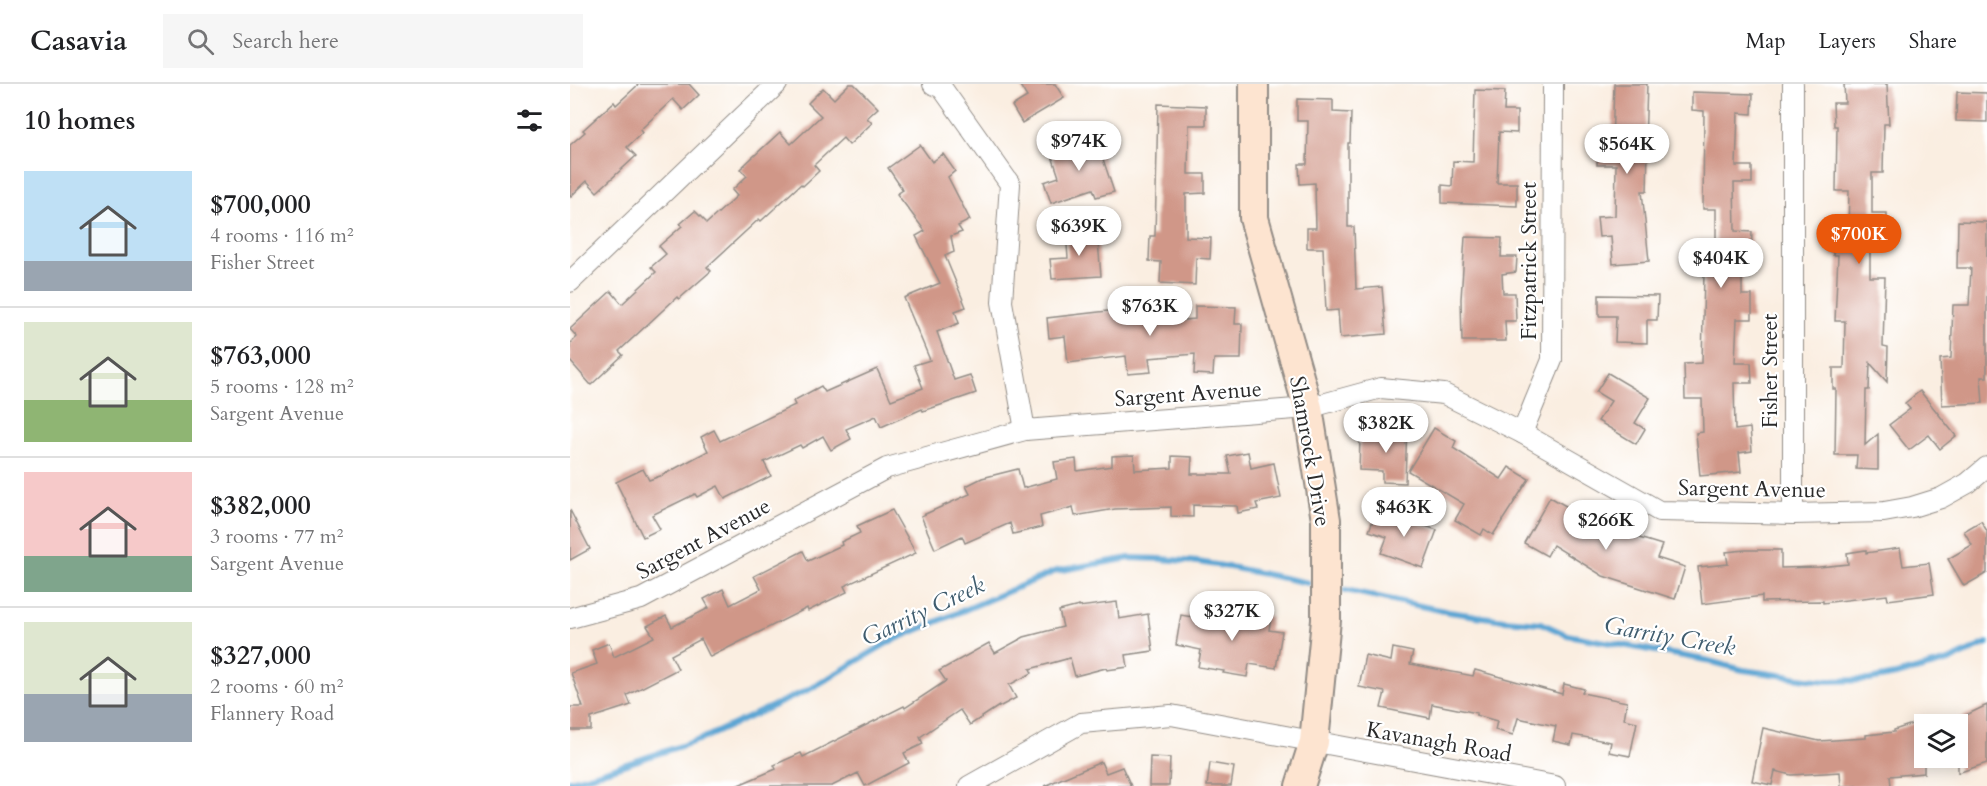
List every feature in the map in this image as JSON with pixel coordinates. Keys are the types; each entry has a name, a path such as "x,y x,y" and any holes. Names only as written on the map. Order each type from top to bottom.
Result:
{"street":[{"path":"570,282 777,84"},
{"path":"933,84 942,88 1010,184 1002,302 1025,430"},
{"name":"Shamrock Drive","path":"1254,84 1254,218 1308,408 1326,520 1326,620 1314,742 1300,786"},
{"name":"Fitzpatrick Street","path":"1522,433 1552,360 1553,84"},
{"name":"Fisher Street","path":"1792,514 1793,84"},
{"name":"Sargent Avenue","path":"570,618 641,599 887,468 1025,430 1308,408 1381,388 1444,394 1522,433 1659,511 1792,514 1884,512 1912,507 1941,498 1968,483 1987,467"},
{"name":"Kavanagh Road","path":"969,786 1082,723 1171,715 1555,786"}],"building":[{"path":"639,84 689,84 699,95 683,110 673,99 640,130 642,133 627,147 636,156 597,192 587,181 570,197 570,145 614,102 616,105"},
{"path":"849,84 854,84 878,108 867,118 872,123 849,145 843,138 814,165 819,171 803,186 801,184 761,221 759,219 707,267 711,271 679,299 677,297 619,351 623,355 591,385 570,361 570,344 577,337 570,329 611,291 622,304 656,272 651,267 666,254 659,246 682,226 680,224 695,211 707,223 737,196 732,190 747,176 740,169 780,132 791,144 821,116 808,103 823,88 834,99"},
{"path":"1019,84 1055,84 1064,98 1022,123 1012,106 1027,97"},
{"path":"1614,84 1647,84 1645,145 1648,146 1647,191 1642,191 1649,261 1613,264 1611,236 1599,237 1597,217 1615,216 1616,165 1597,165 1598,144 1612,145"},
{"path":"1844,84 1887,84 1889,124 1884,124 1883,173 1872,173 1872,213 1887,213 1887,243 1870,243 1870,277 1885,277 1883,346 1888,347 1887,382 1870,363 1869,390 1866,390 1865,445 1878,434 1878,470 1856,469 1857,455 1835,455 1836,389 1833,389 1833,368 1844,368 1845,321 1835,321 1838,255 1833,255 1833,232 1848,232 1849,191 1836,191 1837,126 1834,126 1833,103 1845,103"},
{"path":"1475,90 1505,91 1504,111 1517,111 1517,133 1499,132 1497,183 1517,183 1517,206 1442,203 1442,185 1452,186 1453,161 1473,162"},
{"path":"1692,92 1753,94 1752,114 1738,113 1736,166 1752,166 1752,183 1734,183 1735,231 1752,232 1751,252 1742,251 1742,295 1752,295 1752,319 1737,319 1735,363 1751,363 1752,383 1734,383 1735,430 1750,428 1752,451 1739,453 1741,472 1700,476 1696,433 1703,432 1702,399 1685,399 1684,364 1702,363 1704,273 1699,273 1699,244 1716,244 1716,209 1703,209 1704,111 1692,110"},
{"path":"1957,92 1987,93 1987,122 1956,121"},
{"path":"1297,99 1333,100 1333,112 1351,113 1350,143 1348,143 1348,227 1354,227 1356,289 1382,287 1386,334 1340,338 1338,310 1326,311 1323,248 1307,248 1307,228 1316,228 1315,183 1300,184 1299,164 1307,164 1308,121 1297,121"},
{"path":"1158,104 1206,106 1206,125 1189,125 1188,174 1205,174 1205,193 1186,194 1186,237 1211,238 1210,259 1196,258 1195,285 1160,283 1161,262 1149,261 1150,236 1155,236"},
{"path":"1096,138 1114,192 1096,197 1093,189 1051,203 1044,182 1059,177 1051,153"},
{"path":"920,145 932,162 943,154 955,171 948,177 970,220 958,226 962,232 951,236 954,252 945,256 966,307 955,311 959,323 937,332 954,380 970,375 976,393 923,411 922,409 881,427 876,416 846,429 851,439 831,450 823,436 802,448 800,445 764,462 771,476 725,499 718,486 697,497 695,494 652,515 660,529 643,537 616,482 643,469 649,480 663,475 708,451 701,437 714,430 720,441 795,405 793,401 821,386 825,392 877,369 891,400 923,388 914,365 930,360 904,298 940,283 916,236 925,231 897,194 903,190 888,168"},
{"path":"1958,221 1987,222 1987,377 1981,377 1983,403 1942,405 1940,359 1951,358 1953,305 1969,305 1971,268 1957,268"},
{"path":"1097,230 1101,276 1052,279 1050,259 1068,258 1066,232"},
{"path":"1465,237 1502,238 1501,257 1517,257 1516,272 1502,274 1503,293 1515,293 1516,321 1505,321 1506,341 1462,341 1461,299"},
{"path":"1599,295 1658,296 1657,320 1647,320 1647,343 1615,342 1616,316 1599,316"},
{"path":"1151,306 1153,323 1195,319 1195,306 1236,307 1235,324 1242,324 1241,359 1214,359 1213,375 1194,374 1195,354 1149,358 1151,372 1128,374 1126,356 1068,363 1065,336 1049,338 1047,318"},
{"path":"1608,373 1650,398 1635,423 1645,429 1636,444 1598,421 1611,401 1596,392"},
{"path":"1920,391 1956,436 1940,449 1929,435 1909,450 1889,425 1910,409 1905,403"},
{"path":"1388,422 1407,423 1405,483 1382,482 1382,471 1359,470 1360,438 1387,440"},
{"path":"1434,428 1456,441 1453,448 1501,479 1509,467 1529,479 1493,535 1484,529 1481,535 1455,520 1464,504 1408,471"},
{"path":"1248,452 1251,468 1274,463 1281,498 1256,503 1258,509 1238,513 1237,506 1193,505 1193,517 1171,516 1171,507 1115,509 1075,516 1073,507 1040,516 1042,527 1013,534 1010,523 965,543 962,536 935,549 921,516 970,494 966,486 982,478 1018,469 1023,488 1057,479 1054,462 1076,459 1077,471 1112,466 1112,456 1134,455 1135,470 1172,468 1172,456 1192,457 1191,474 1231,474 1227,456"},
{"path":"1550,497 1573,510 1568,519 1602,540 1613,523 1636,537 1662,545 1657,558 1685,567 1675,599 1603,576 1553,545 1547,556 1524,543"},
{"path":"1377,509 1437,530 1423,568 1381,553 1387,537 1369,531"},
{"path":"570,510 590,549 570,560"},
{"path":"892,510 916,553 844,586 847,592 808,611 807,608 710,657 701,639 671,655 678,669 627,695 631,705 591,718 591,730 570,730 570,707 583,707 571,673 597,664 592,650 609,643 614,657 654,637 647,626 666,616 672,627 709,608 704,599 723,589 730,605 761,589 754,576 803,551 808,561 842,545 841,542 860,533 857,526"},
{"path":"1981,521 1987,531 1987,573 1964,586 1948,559 1972,545 1964,531"},
{"path":"1900,548 1903,566 1929,563 1934,594 1888,600 1887,595 1823,603 1823,601 1762,602 1762,596 1702,604 1698,567 1728,564 1726,552 1781,550 1781,568 1848,564 1847,553"},
{"path":"1117,602 1119,619 1148,614 1153,651 1126,655 1128,667 1107,670 1106,668 1075,676 1070,658 1030,669 1032,673 1009,685 1016,698 970,725 960,710 920,737 923,744 904,753 909,763 865,786 858,773 832,786 736,786 776,769 774,765 801,753 803,757 904,706 905,708 946,681 939,671 989,643 995,653 1024,637 1063,627 1059,611 1079,606"},
{"path":"1234,611 1271,617 1269,630 1282,632 1276,668 1249,664 1247,677 1223,673 1224,671 1198,667 1201,650 1176,645 1181,615 1232,624"},
{"path":"1393,648 1413,652 1410,664 1473,676 1475,670 1562,694 1564,684 1584,689 1582,693 1627,702 1624,719 1637,722 1630,756 1609,752 1611,742 1573,735 1571,745 1553,741 1556,726 1518,718 1513,735 1495,730 1497,721 1476,715 1477,713 1432,704 1430,718 1381,708 1385,692 1359,687 1365,655 1391,661"},
{"path":"1987,705 1987,763 1958,773 1958,768 1968,768 1968,714"},
{"path":"1914,723 1914,768 1924,768 1924,773 1890,776 1891,786 1841,786 1840,772 1791,775 1775,771 1772,785 1752,781 1763,728 1819,741 1866,738 1866,735 1894,732 1894,730"},
{"path":"1150,757 1170,758 1169,786 1149,786"},
{"path":"1101,762 1106,773 1122,767 1131,786 1044,786"},
{"path":"1210,763 1234,767 1231,786 1207,786"}],"waterway":[{"name":"Garrity Creek","path":"570,781 702,739 812,688 889,642 1056,571 1130,558 1161,559 1235,568 1308,583"},
{"name":"Garrity Creek","path":"1345,590 1449,612 1541,623 1567,635 1705,660 1743,670 1829,681 1869,680 1896,675 1949,661 1987,643"}]}
